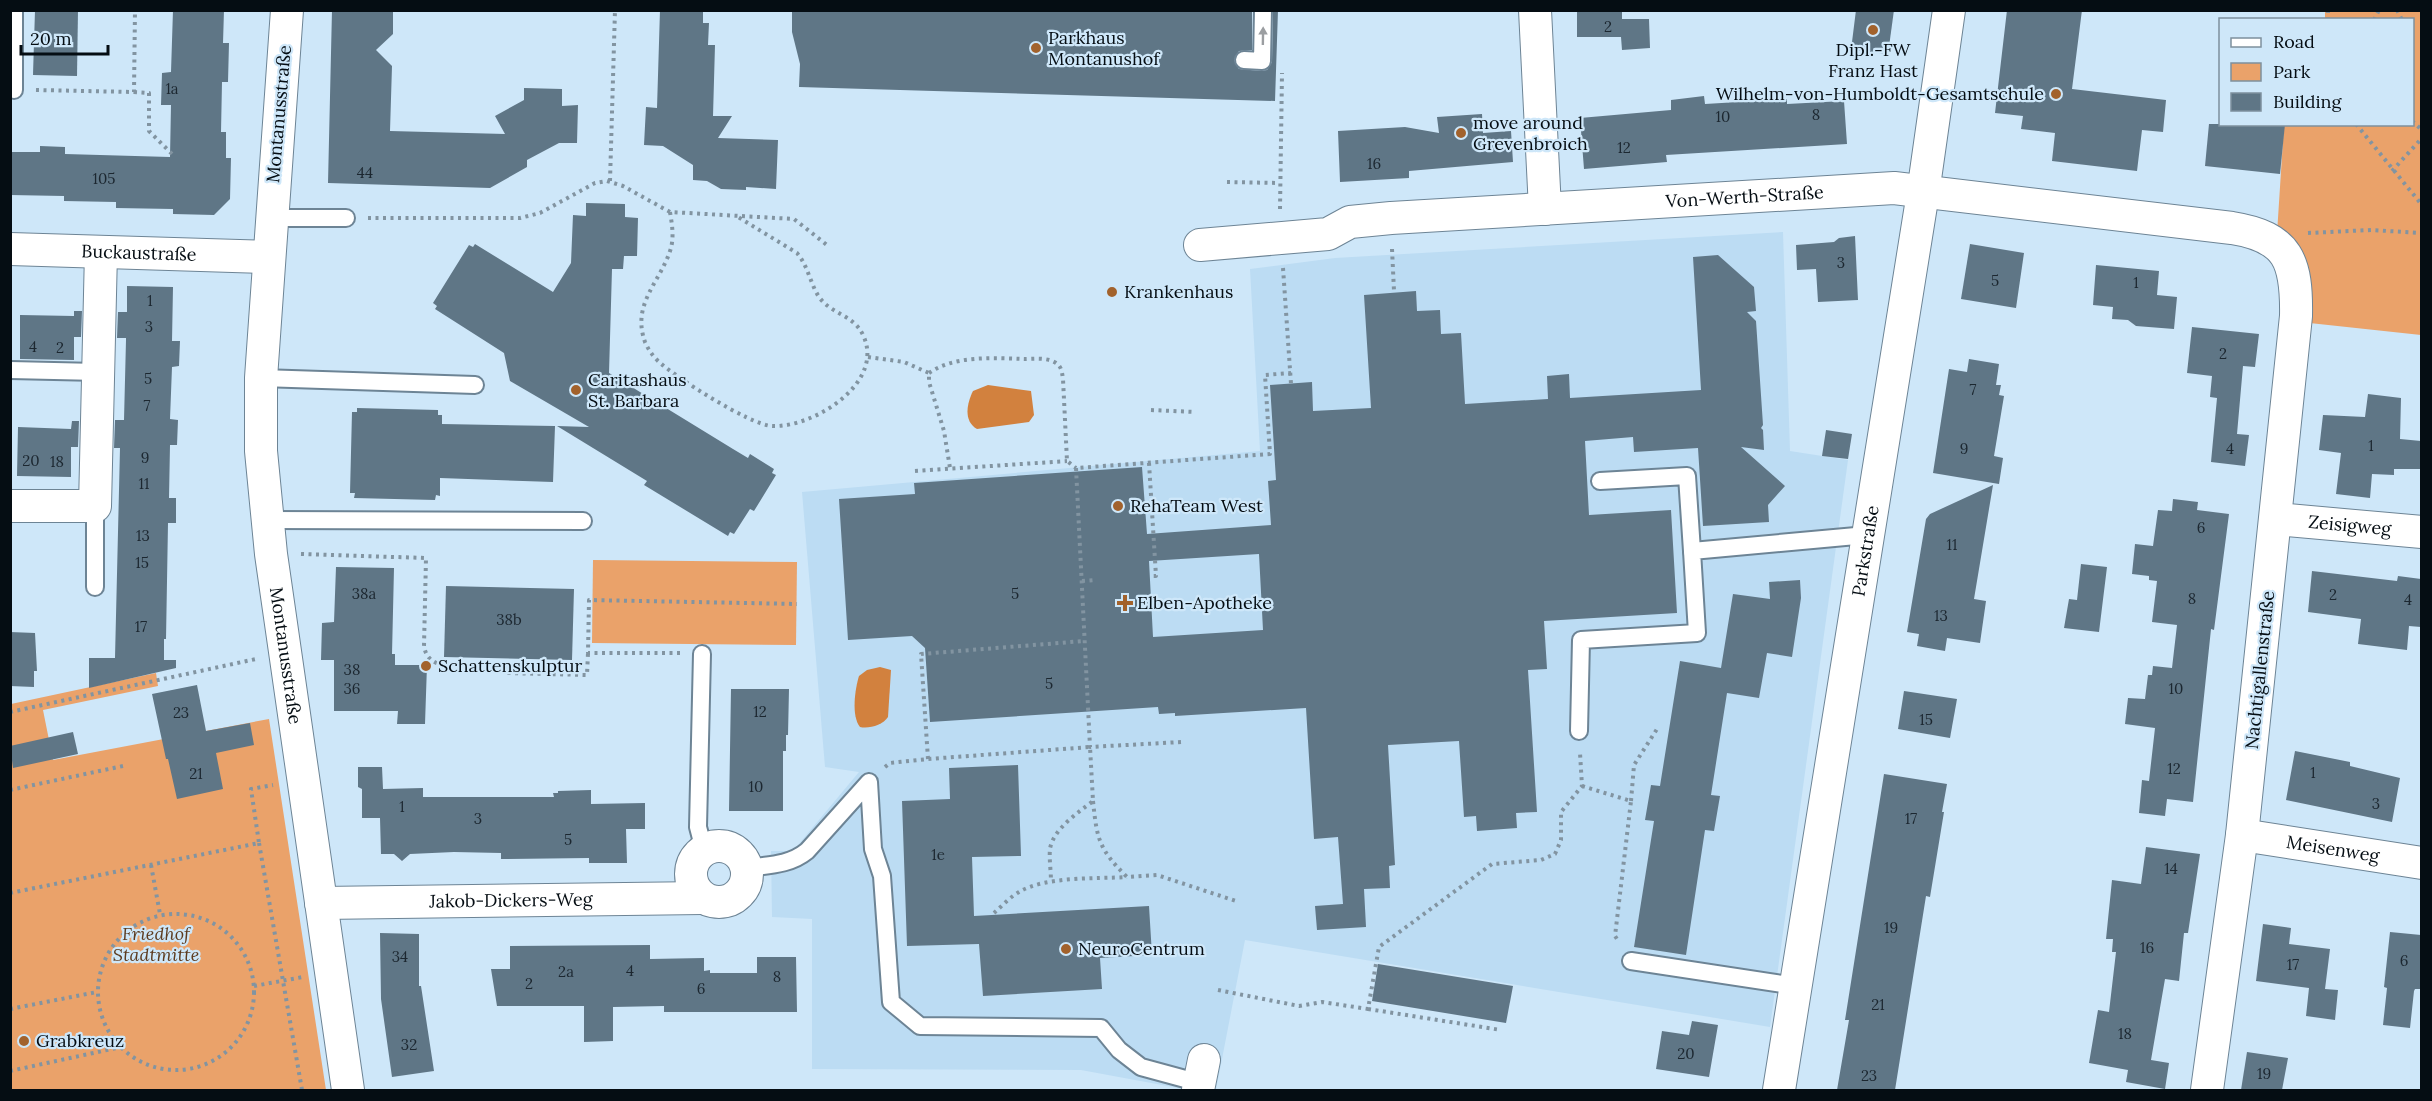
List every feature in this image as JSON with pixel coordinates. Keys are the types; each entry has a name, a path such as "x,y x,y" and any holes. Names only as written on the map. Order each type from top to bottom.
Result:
{"street":[{"name":"Montanusstraße","path":"287,10 268,257 261,378 261,451 267,520 284,653 348,1090"},
{"path":"1535,10 1545,209"},
{"name":"Parkstraße","path":"1779,1090 1923,193 1949,10"},
{"name":"Von-Werth-Straße","path":"1200,245 1328,234 1350,222 1391,218 1893,188 2245,230 2266,236 2284,251"},
{"name":"Buckaustraße","path":"10,249 268,257"},
{"name":"Nachtigallenstraße","path":"2207,1090 2242,835 2296,316 2295,280 2284,251"},
{"path":"10,506 95,506 101,252"},
{"name":"Zeisigweg","path":"2276,519 2421,532"},
{"name":"Meisenweg","path":"2242,835 2421,863"},
{"path":"703,897 697,892 691,877 693,861 704,850 716,845 730,847 741,855 747,868"},
{"name":"Jakob-Dickers-Weg","path":"321,903 703,897 716,902 732,899 744,889 747,868"}],"lane":[{"path":"14,10 14,90"},
{"path":"1244,60 1262,61 1263,10"},
{"path":"271,218 346,218"},
{"path":"10,370 98,372"},
{"path":"261,378 474,385"},
{"path":"1579,731 1581,640 1697,633 1687,476 1600,481"},
{"path":"95,506 95,587"},
{"path":"267,520 583,521"},
{"path":"1692,550 1868,535"},
{"path":"702,654 698,827 704,850"},
{"path":"747,868 797,859 869,782"},
{"path":"869,782 873,849 882,876 891,1002 920,1026 1101,1028 1119,1050 1141,1067 1201,1078"},
{"path":"1631,961 1796,986"}],"path":[{"path":"134,92 135,10"},
{"path":"610,181 615,10"},
{"path":"1282,70 1279,183 1291,384"},
{"path":"14,90 149,93 149,131 173,155"},
{"path":"2358,126 2421,205"},
{"path":"2392,171 2421,138"},
{"path":"346,218 520,218 540,213 595,183 610,181 670,212 794,219 827,245"},
{"path":"1227,183 1279,183"},
{"path":"670,212 673,233 671,249 648,291 642,320 649,350 664,366 747,418 768,426 790,425 813,416 845,395 862,380 868,357 861,331 853,321 821,300 797,253 738,217"},
{"path":"1391,218 1394,291"},
{"path":"2284,251 2299,236 2314,232 2370,230 2421,232"},
{"path":"868,357 904,362 929,373"},
{"path":"929,373 955,363 989,358 1041,360 1056,363 1062,370 1067,461"},
{"path":"929,373 928,379 944,431 950,468"},
{"path":"915,471 1067,461 1076,468 1270,454 1264,375 1291,373"},
{"path":"1151,410 1195,411"},
{"path":"1149,463 1156,576 1149,576"},
{"path":"1076,468 1093,801 1099,842 1127,877"},
{"path":"271,554 426,558 424,646 429,658 438,664 497,668 506,674 587,675 589,600 797,604"},
{"path":"1082,581 1095,580"},
{"path":"928,759 921,654 1084,641"},
{"path":"10,712 284,653"},
{"path":"588,653 702,654"},
{"path":"1631,961 1615,936 1634,765 1657,729"},
{"path":"1368,1009 1378,946 1492,864 1541,860 1555,854 1561,840 1561,812 1582,786 1579,731"},
{"path":"869,782 890,763 1181,742"},
{"path":"10,790 123,766"},
{"path":"302,1090 251,789 304,779"},
{"path":"1582,786 1631,801"},
{"path":"1051,882 1052,841 1072,818 1093,801"},
{"path":"10,893 259,843"},
{"path":"151,865 160,914"},
{"path":"994,913 1019,892 1051,882 1157,875 1236,901"},
{"path":"160,914 187,914 213,922 234,938 248,960 254,986 252,1010 244,1031 228,1050 209,1063 186,1069 162,1069 140,1061 121,1047 108,1031 100,1012 97,992 102,965 115,942 135,924 160,914"},
{"path":"254,986 282,981"},
{"path":"1218,990 1299,1006 1322,1002 1501,1030"},
{"path":"10,1009 97,992"},
{"path":"10,1071 121,1047"}],"shaded area":[{"path":"1783,232 1790,451 1848,460 1770,1027 1245,940 1216,1090 1189,1090 1081,1070 812,1069 812,919 772,917 771,851 793,851 859,772 825,767 802,492 1260,451 1250,269 1335,258"},
{"path":"988,385 1031,391 1034,415 1029,422 977,429 973,426 968,417 971,396 973,391"},
{"path":"880,667 891,670 888,717 876,726 860,727 855,716 855,695 859,676 867,670"}],"green space":[{"path":"2325,11 2421,11 2421,335 2291,321 2276,249 2284,126 2414,126 2414,18 2325,18"},
{"path":"593,560 797,562 796,645 592,643"},
{"name":"Friedhof Stadtmitte","path":"156,673 158,686 43,710 53,760 269,719 326,1090 11,1090 11,704"}],"building":[{"path":"35,10 78,10 77,76 33,75"},
{"path":"173,10 224,10 223,43 229,43 228,82 222,82 221,132 226,132 226,158 231,158 230,199 214,215 173,214 173,209 116,208 116,202 64,201 64,196 10,195 10,152 40,152 40,146 65,147 65,154 170,157 171,105 161,105 162,73 171,72"},
{"path":"332,10 393,10 393,34 376,50 392,66 390,131 505,134 495,116 524,100 524,88 562,89 562,106 578,105 577,143 559,143 527,160 527,167 490,188 328,183"},
{"path":"660,10 703,10 703,23 709,23 708,45 715,45 713,116 732,116 718,138 778,140 776,189 746,187 746,190 721,189 707,181 693,180 693,165 663,146 644,145 646,107 657,108"},
{"name":"Parkhaus Montanushof","path":"792,10 1252,10 1252,50 1239,51 1234,60 1239,69 1261,71 1267,70 1272,62 1273,10 1278,10 1275,101 799,87 800,64 792,32"},
{"path":"1577,10 1622,10 1622,19 1649,19 1650,48 1622,50 1621,37 1577,37"},
{"name":"Dipl.-FW Franz Hast","path":"1856,10 1894,10 1888,54 1851,50"},
{"name":"Wilhelm-von-Humboldt-Gesamtschule","path":"2007,10 2082,10 2072,89 2166,100 2163,132 2142,130 2137,171 2052,161 2055,133 2021,129 2023,116 1995,113"},
{"path":"1704,96 1705,104 1787,99 1787,104 1844,101 1847,144 1666,155 1667,162 1584,169 1580,118 1671,110 1671,100"},
{"path":"1482,114 1483,133 1511,131 1513,162 1409,171 1409,178 1340,182 1338,131 1405,127 1439,133 1437,117"},
{"path":"2209,124 2285,126 2280,174 2205,166"},
{"name":"Caritashaus St. Barbara","path":"586,203 625,204 625,217 638,218 637,256 624,256 623,269 612,269 609,373 748,458 750,454 774,469 772,473 776,475 754,511 750,509 734,534 730,532 728,536 644,485 647,481 557,426 589,427 510,381 504,353 435,309 437,306 433,303 469,245 473,247 475,244 553,292 571,263 573,215 586,216"},
{"path":"1855,236 1858,300 1818,302 1816,269 1797,270 1796,245 1834,242 1839,238"},
{"path":"1970,244 2024,253 2016,308 1961,299"},
{"path":"1718,255 1754,287 1756,311 1747,312 1756,321 1764,450 1741,447 1785,486 1768,505 1769,522 1703,526 1698,448 1634,452 1633,437 1585,441 1589,515 1671,510 1677,613 1544,621 1547,669 1528,670 1537,812 1516,813 1517,828 1477,831 1476,816 1464,817 1459,741 1388,745 1395,865 1389,866 1390,888 1364,889 1366,927 1317,930 1315,906 1343,904 1338,837 1314,839 1306,708 1175,716 1175,713 1159,714 1158,707 930,722 925,648 912,636 848,640 839,499 915,494 914,483 1142,467 1147,534 1271,525 1268,481 1276,480 1270,385 1312,382 1313,411 1371,408 1364,295 1416,291 1417,311 1440,310 1441,334 1461,333 1465,404 1548,399 1547,376 1569,374 1570,398 1701,390 1693,257","holes":["1259,554 1263,630 1153,637 1149,561"]},
{"path":"2096,265 2159,271 2157,295 2177,297 2174,329 2136,326 2128,320 2112,319 2113,307 2093,305"},
{"path":"127,286 173,287 172,341 180,341 179,366 172,367 170,419 178,420 177,445 170,445 169,498 176,498 176,523 168,523 166,639 164,639 164,660 176,660 176,668 89,688 89,658 115,658 120,448 114,448 115,420 124,420 126,340 126,338 117,338 118,312 127,312"},
{"path":"74,311 82,311 81,337 74,337 74,360 20,359 20,315 74,316"},
{"path":"2192,327 2259,334 2255,367 2243,366 2237,434 2249,435 2245,466 2211,462 2217,398 2210,397 2212,376 2187,373"},
{"path":"1969,359 1999,364 1996,385 2001,385 1999,395 2004,396 1994,456 2003,458 1999,484 1933,473 1949,369 1967,372"},
{"path":"2368,394 2401,398 2400,439 2421,441 2421,469 2394,469 2394,475 2372,474 2370,498 2336,494 2341,453 2319,450 2323,415 2365,417"},
{"path":"357,408 438,410 438,415 442,415 442,424 555,426 553,482 440,478 440,496 436,495 435,500 354,498 355,493 350,493 352,412 357,412"},
{"path":"72,421 79,421 78,447 71,447 71,477 17,476 18,427 71,429"},
{"path":"1826,430 1852,434 1848,459 1822,456"},
{"path":"1993,485 1974,599 1986,601 1980,643 1947,638 1945,651 1917,646 1919,634 1907,632 1926,519 1930,514"},
{"path":"2173,499 2198,502 2197,510 2229,514 2214,630 2211,629 2193,802 2167,799 2165,816 2139,813 2142,780 2149,781 2155,728 2125,724 2128,698 2145,699 2148,675 2152,675 2153,666 2172,668 2177,625 2152,622 2157,581 2149,580 2149,576 2132,574 2135,544 2153,546 2158,510 2172,511"},
{"path":"2081,564 2107,567 2099,632 2064,628 2069,599 2077,600"},
{"path":"336,567 394,568 392,654 395,654 395,665 427,665 425,724 397,724 398,711 334,711 334,660 321,660 322,623 334,622"},
{"path":"2312,571 2397,581 2398,576 2421,579 2421,627 2409,626 2407,650 2358,644 2361,619 2308,612"},
{"path":"1800,580 1801,598 1792,657 1767,653 1759,698 1727,693 1711,795 1720,796 1714,831 1705,830 1686,955 1634,947 1654,821 1645,820 1651,785 1660,786 1680,661 1721,668 1733,594 1770,599 1769,582"},
{"path":"446,586 574,589 572,660 444,657"},
{"path":"10,632 35,633 37,671 34,671 34,687 10,686"},
{"path":"197,685 206,731 250,723 254,745 216,753 223,789 177,799 152,694"},
{"path":"731,689 789,689 788,735 786,735 786,751 783,751 783,811 729,811"},
{"path":"1904,691 1957,699 1950,738 1898,729"},
{"path":"73,732 78,754 13,768 10,746"},
{"path":"2295,751 2350,762 2350,766 2400,778 2392,822 2286,800"},
{"path":"1018,765 1021,856 972,857 974,916 1149,906 1152,955 1100,958 1102,989 983,996 979,944 907,946 902,801 950,799 949,768"},
{"path":"358,767 382,767 383,789 423,788 423,797 554,797 553,793 558,793 558,791 591,790 591,804 645,803 645,829 626,829 627,863 589,863 589,858 501,859 501,853 454,852 410,854 402,861 394,854 381,854 380,818 362,818 362,789 358,787"},
{"path":"1884,774 1947,784 1942,812 1944,812 1930,897 1926,896 1895,1090 1837,1090 1849,1020 1845,1020"},
{"path":"2146,847 2200,854 2188,933 2184,933 2179,981 2165,979 2151,1060 2169,1063 2165,1089 2126,1082 2128,1070 2089,1063 2098,1010 2109,1012 2116,952 2112,952 2113,939 2106,939 2112,880 2141,884"},
{"path":"2263,924 2291,928 2289,944 2330,949 2325,989 2338,990 2335,1020 2306,1016 2309,988 2256,981"},
{"path":"2390,932 2421,935 2421,989 2414,991 2410,1028 2383,1025 2387,988 2384,987"},
{"path":"380,933 419,934 419,986 421,986 434,1071 392,1077 381,999"},
{"path":"650,945 650,959 704,958 704,971 710,970 710,973 757,973 757,957 796,957 797,1012 664,1012 664,1006 613,1007 613,1041 584,1042 584,1006 497,1006 491,969 510,969 510,946"},
{"path":"1378,964 1513,986 1506,1023 1372,1001"},
{"path":"1692,1021 1718,1025 1709,1077 1656,1069 1662,1031 1689,1035"},
{"path":"2247,1052 2288,1058 2282,1090 2241,1090"}],"place":[{"name":"Dipl.-FW Franz Hast","path":"1873,30"},
{"name":"Parkhaus Montanushof","path":"1036,48"},
{"name":"Wilhelm-von-Humboldt-Gesamtschule","path":"2056,94"},
{"name":"move around Grevenbroich","path":"1461,133"},
{"name":"Krankenhaus","path":"1112,292"},
{"name":"Caritashaus St. Barbara","path":"576,390"},
{"name":"RehaTeam West","path":"1118,506"},
{"name":"Elben-Apotheke","path":"1125,603"},
{"name":"Schattenskulptur","path":"426,666"},
{"name":"NeuroCentrum","path":"1066,949"},
{"name":"Grabkreuz","path":"24,1041"}]}
